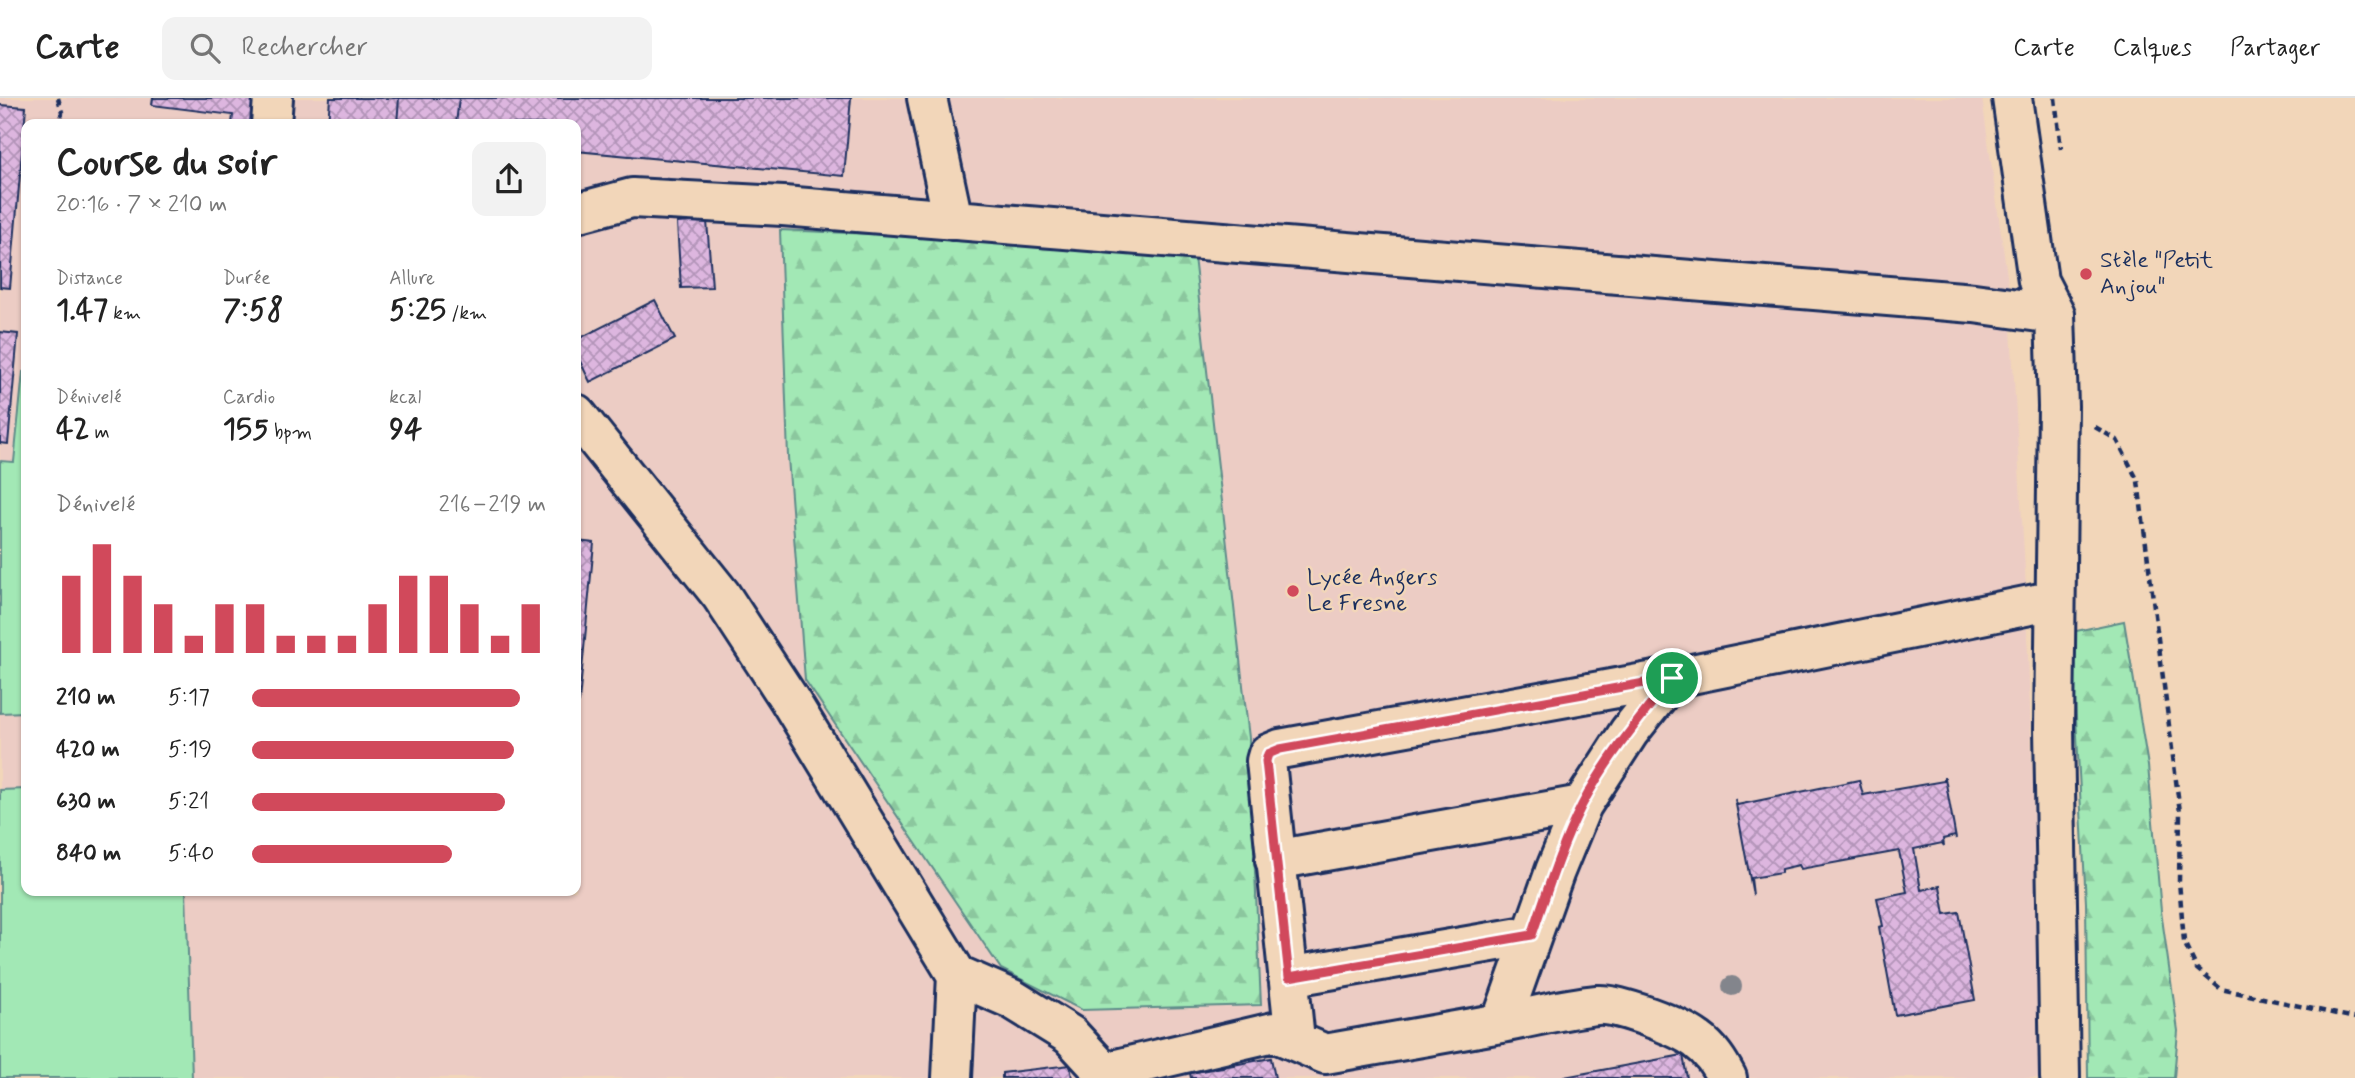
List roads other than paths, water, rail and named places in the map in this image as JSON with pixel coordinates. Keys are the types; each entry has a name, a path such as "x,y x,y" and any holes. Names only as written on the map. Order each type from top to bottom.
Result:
{"street":[{"path":"271,119 273,98"},
{"path":"927,98 953,220"},
{"path":"2012,98 2038,281 2055,314 2058,406 2054,728 2060,1078"},
{"path":"581,212 632,198 783,206 1974,303 2055,314"},
{"path":"581,420 720,595 789,699 957,975 952,1078"},
{"path":"1295,1040 1275,860 1266,761 1268,754 1280,749 1672,678 2055,600"},
{"path":"1501,1023 1555,871 1582,805 1629,732 1672,678"},
{"path":"1275,860 1582,805"},
{"path":"1289,977 1532,935"},
{"path":"957,975 1012,999 1070,1035 1105,1075 1275,1032 1325,1054 1598,1005 1616,1006 1679,1030 1697,1040 1716,1058 1727,1078"}],"place":[{"name":"Stèle \"Petit Anjou\"","path":"2086,274"},
{"name":"Lycée Angers Le Fresne","path":"1293,591"}]}
